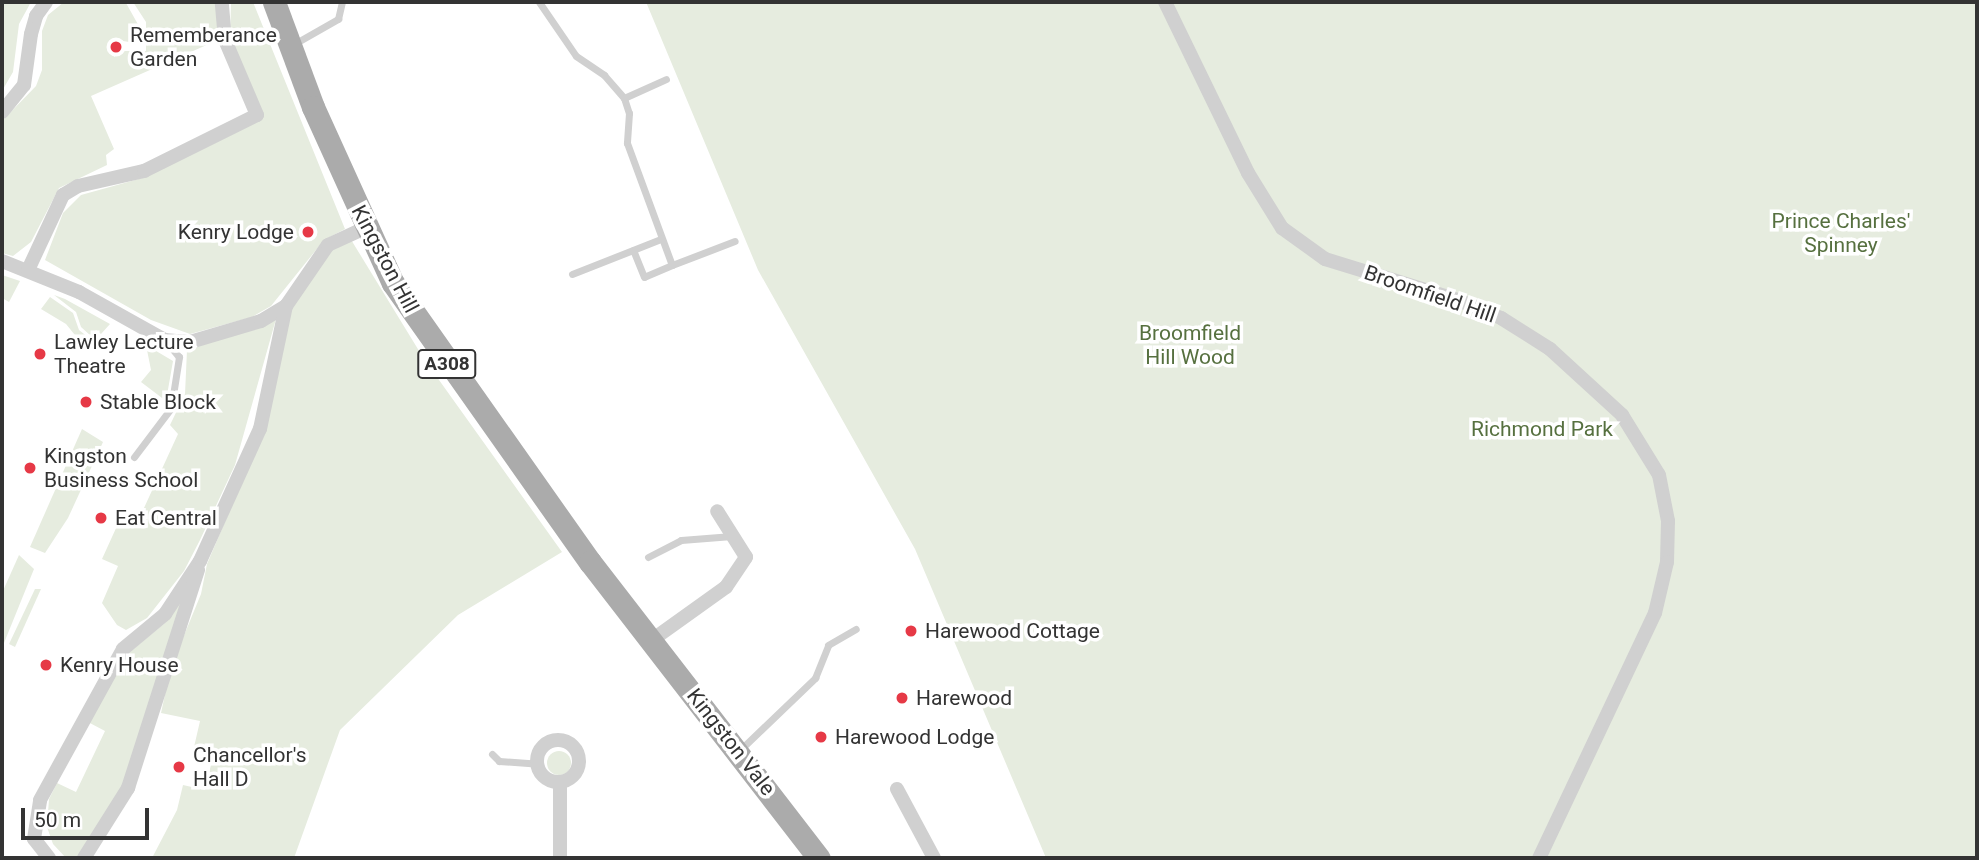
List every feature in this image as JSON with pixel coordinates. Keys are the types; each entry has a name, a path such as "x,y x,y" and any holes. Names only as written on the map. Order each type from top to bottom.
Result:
{"main road":[{"name":"Kingston Hill","path":"274,2 365,228 393,283 452,371 647,634"},
{"name":"Kingston Vale","path":"647,634 819,858"}],"street":[{"path":"2,112 24,85 30,34 36,16 46,2"},
{"path":"28,270 63,195 78,186 144,171 257,115 225,40 222,2"},
{"name":"Broomfield Hill","path":"1165,2 1268,212 1296,240 1325,259 1501,318 1550,349 1622,415 1659,475 1668,521 1667,562 1655,613 1539,858"},
{"path":"2,261 79,292 165,340 190,342 261,321 285,306 328,245 365,228"},
{"path":"49,858 34,839 38,806 77,726 122,649 165,614 200,561 260,429 285,306"},
{"path":"647,634 726,587 746,557 717,510"},
{"path":"85,858 128,788 167,662 194,594 200,561"},
{"path":"551,741 574,747 579,760 576,772 559,782 546,778 538,764 540,750 551,741"},
{"path":"559,782 560,858"},
{"path":"897,789 934,858"}],"lane":[{"path":"290,45 338,19 342,2"},
{"path":"539,2 576,56 604,75 624,98 629,113 627,143 672,265"},
{"path":"624,98 666,79"},
{"path":"572,274 662,239"},
{"path":"633,250 644,277 735,241"},
{"path":"134,457 171,408 179,357 165,340"},
{"path":"648,557 681,540 733,536"},
{"path":"738,752 815,678 828,645 856,629"},
{"path":"492,754 499,761 538,764"}],"green space":[{"path":"2,2 31,2 19,24 13,72 2,91"},
{"path":"64,2 126,3 140,28 141,44 111,39 114,57 122,51 146,51 146,22 133,2 218,2 218,40 91,96 114,149 106,155 107,165 59,188 31,242 13,256 2,253 2,121 36,86 42,70 42,31 48,15"},
{"path":"231,2 253,2 345,229 324,240 271,306 252,317 190,334 151,320 45,260 63,213 81,195 146,177 260,120 230,44"},
{"name":"Richmond Park","path":"646,2 1977,2 1977,858 1046,858 915,549 758,270"},
{"path":"350,238 424,359 562,552 458,615 340,730 294,858 152,858 177,810 183,785 205,790 214,752 194,747 200,721 161,713 171,667 201,594 207,564 265,428 290,311 331,250"},
{"path":"2,275 20,281 9,302 2,298"},
{"path":"54,295 110,324 101,334 96,330 91,336 81,327 76,312"},
{"path":"50,297 73,313 79,330 89,338 83,345 66,324 41,309"},
{"path":"276,319 235,465 200,540 184,571 147,618 126,630 117,625 102,603 118,566 102,559 122,515 138,521 178,434 170,425 185,394 187,350"},
{"path":"146,345 173,361 166,401 141,382 151,370"},
{"path":"82,429 103,442 68,518 45,553 30,547"},
{"path":"19,555 34,569 4,643 2,593"},
{"path":"35,589 41,589 15,647 9,644"},
{"path":"184,597 126,780 77,858 66,858 53,844 47,827 49,799 57,783 76,792 105,731 86,721 125,656 165,623"},
{"path":"559,751 568,754 571,763 568,772 559,775 550,772 547,763 550,754"}],"place":[{"name":"Rememberance Garden","path":"116,47"},
{"name":"Kenry Lodge","path":"308,232"},
{"name":"Lawley Lecture Theatre","path":"40,354"},
{"name":"Stable Block","path":"86,402"},
{"name":"Kingston Business School","path":"30,468"},
{"name":"Eat Central","path":"101,518"},
{"name":"Harewood Cottage","path":"911,631"},
{"name":"Kenry House","path":"46,665"},
{"name":"Harewood","path":"902,698"},
{"name":"Harewood Lodge","path":"821,737"},
{"name":"Chancellor's Hall D","path":"179,767"}],"park label":[{"name":"Prince Charles' Spinney","path":"1841,233"},
{"name":"Broomfield Hill Wood","path":"1190,345"}]}
